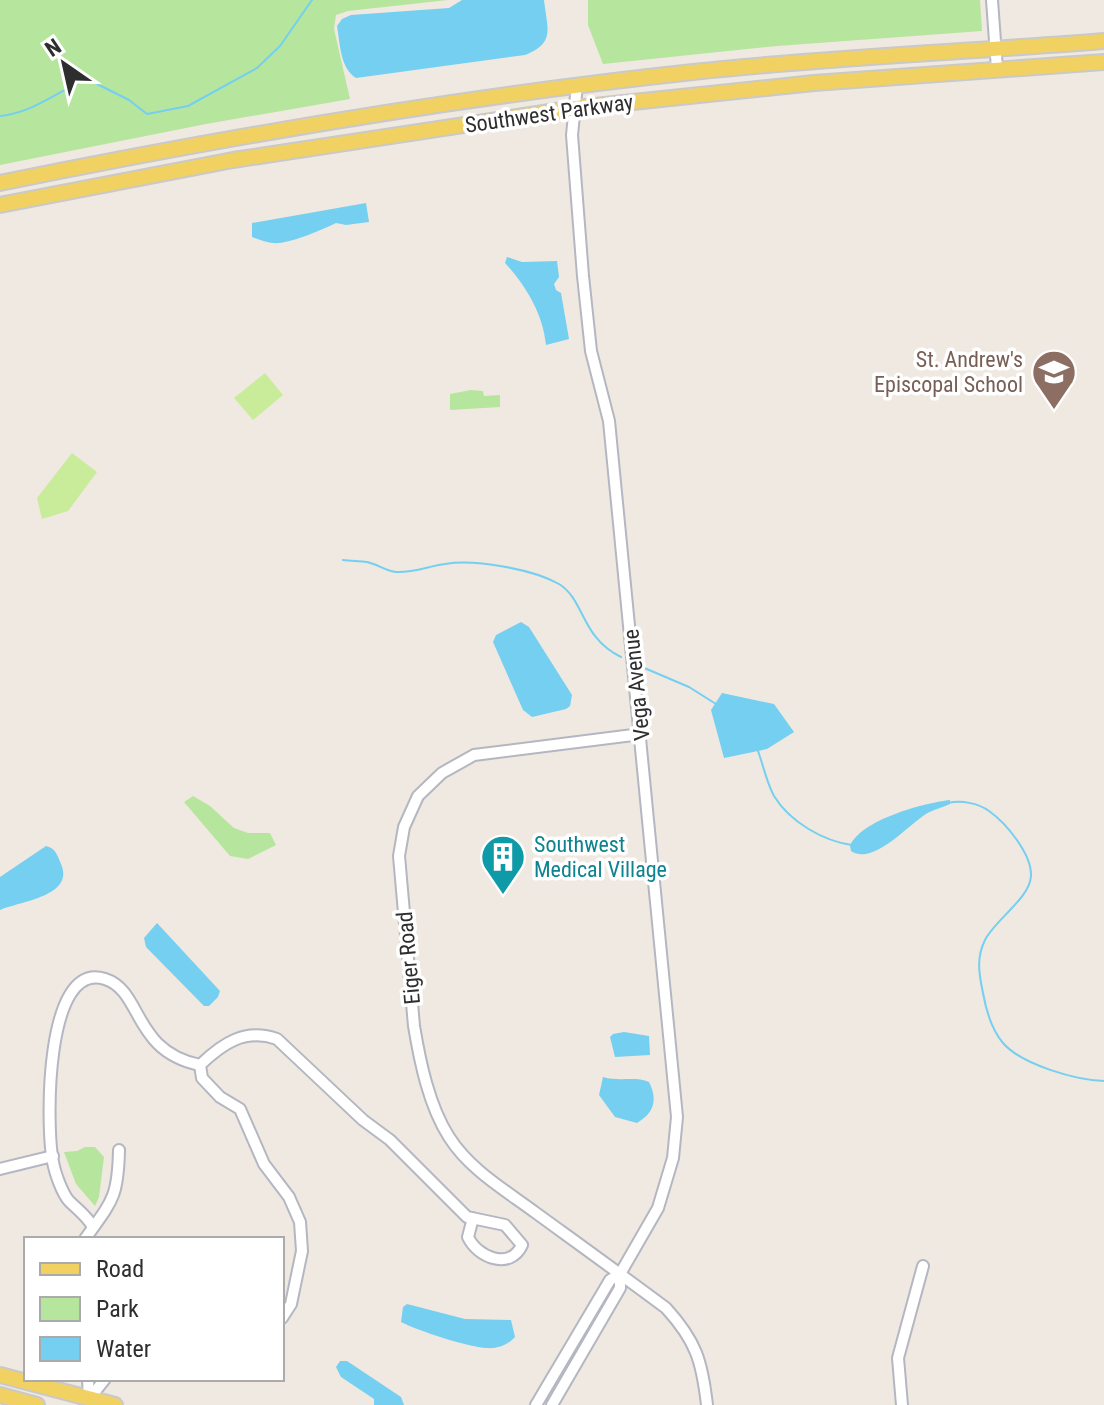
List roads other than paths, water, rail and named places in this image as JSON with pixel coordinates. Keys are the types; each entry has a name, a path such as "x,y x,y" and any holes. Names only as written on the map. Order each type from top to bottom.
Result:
{"main road":[{"name":"Southwest Parkway","path":"0,183 300,125 577,85 762,65 1104,41"},
{"name":"Southwest Parkway","path":"0,205 261,155 576,108 785,85 1104,62"},
{"path":"0,1375 88,1402 115,1405"},
{"path":"0,1395 37,1405"}],"street":[{"path":"992,0 997,69"},
{"name":"Vega Avenue","path":"536,1405 610,1280 620,1274 658,1208 673,1158 678,1103 609,421 591,351 583,276 572,135 577,85"},
{"name":"Eiger Road","path":"641,734 485,752 464,759 442,773 418,796 404,827 399,856 418,1050 434,1103 457,1149 476,1168 666,1308 691,1337 701,1360 707,1405"},
{"path":"93,1227 88,1217 66,1199 53,1156 49,1078 65,1001 74,986 84,979 104,978 114,983 124,993 159,1048 181,1061 200,1065"},
{"path":"200,1065 216,1049 238,1038 259,1033 277,1039 363,1120 390,1140 467,1217 473,1218 505,1225 522,1245 518,1253 508,1259 489,1258 473,1248 468,1237 473,1218"},
{"path":"200,1065 202,1078 220,1097 240,1109 264,1164 289,1197 300,1222 302,1251 291,1304 284,1315"},
{"path":"86,1237 108,1208 115,1192 119,1150"},
{"path":"0,1169 53,1156"},
{"path":"902,1405 898,1358 923,1266"},
{"name":"Vega Avenue","path":"552,1405 620,1288 620,1274"},
{"path":"88,1381 88,1402"},
{"path":"88,1402 104,1381"}],"water":[{"path":"462,0 544,0 545,40 525,55 356,78 347,68 337,26 342,19 351,15 449,8"},
{"path":"366,203 369,222 336,223 279,243 252,237 252,223"},
{"path":"507,257 522,262 557,261 559,277 554,284 561,293 569,339 546,345 537,311 520,281 505,263"},
{"path":"521,622 529,627 572,695 570,706 566,709 532,717 523,710 493,642 496,635"},
{"path":"722,693 774,704 794,732 767,749 724,758 711,710"},
{"path":"950,800 950,804 926,814 880,849 860,854 851,851 850,846 856,837 879,821 909,809"},
{"path":"46,846 52,848 61,864 63,875 60,883 44,896 0,910 0,877"},
{"path":"157,923 220,991 209,1006 204,1006 146,947 144,938"},
{"path":"624,1032 649,1036 650,1055 615,1057 610,1037"},
{"path":"603,1077 649,1082 654,1100 651,1110 637,1123 615,1117 599,1095"},
{"path":"407,1304 465,1319 511,1320 515,1337 506,1344 491,1348 443,1338 401,1322 403,1307"},
{"path":"340,1361 347,1361 401,1397 404,1405 374,1405 374,1399 341,1377 336,1367"}],"waterway":[{"path":"0,116 34,106 87,79 129,100 147,114 188,106 257,68 280,46 312,0"},
{"path":"343,560 367,562 396,572 472,563 503,566 534,574 559,584 567,591 598,640 621,657"},
{"path":"642,667 689,687 716,704"},
{"path":"757,748 771,790 789,814 819,835 852,845"},
{"path":"948,803 969,803 989,811 1017,840 1030,867 1031,876 1025,892 990,932 980,953 982,986 996,1032 1012,1051 1036,1064 1079,1078 1104,1081"}],"place":[{"name":"St. Andrew's Episcopal School","path":"1054,411"},
{"name":"Southwest Medical Village","path":"503,896"}]}
